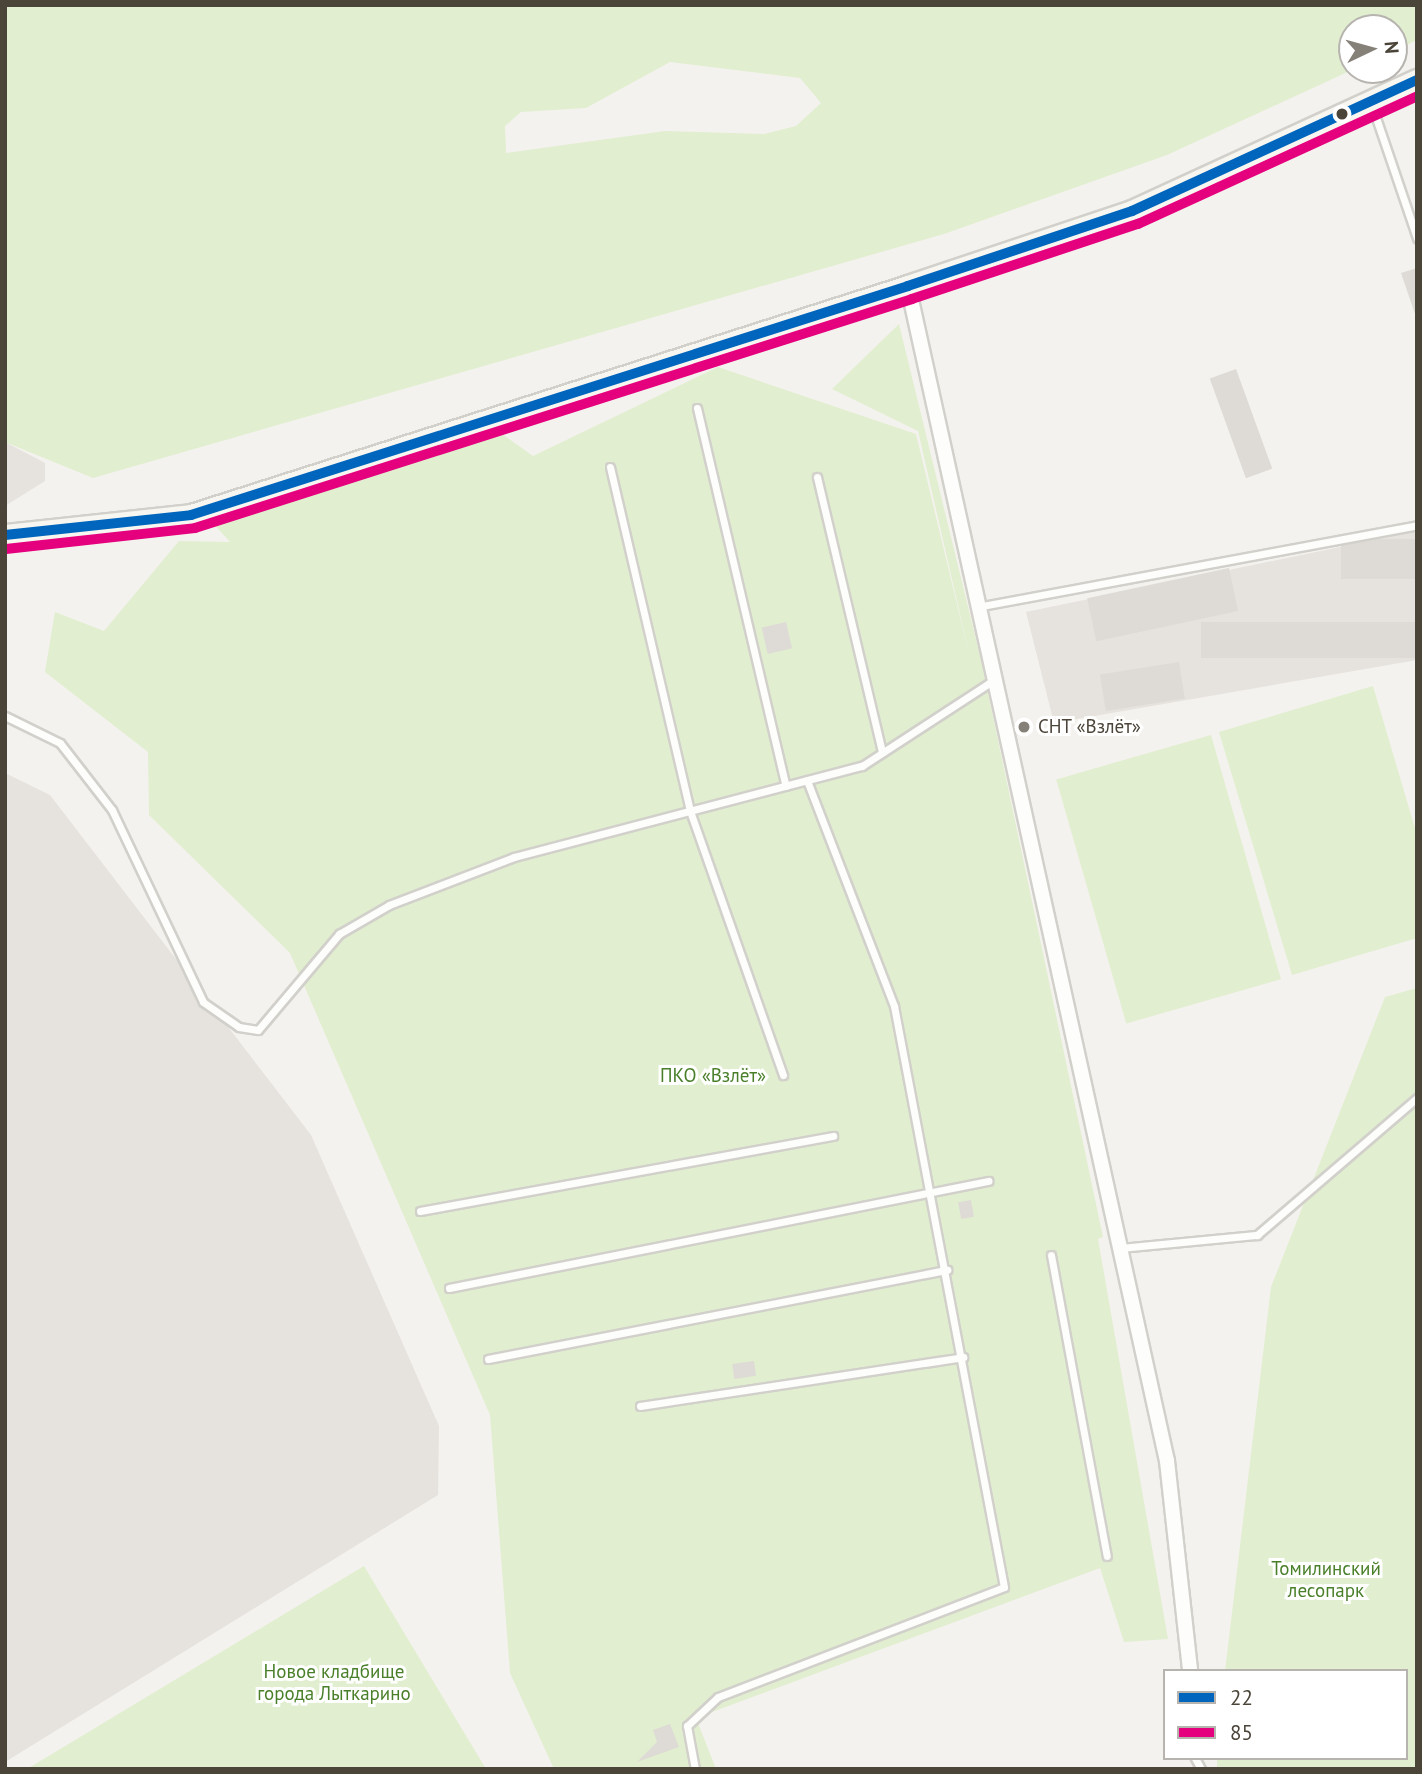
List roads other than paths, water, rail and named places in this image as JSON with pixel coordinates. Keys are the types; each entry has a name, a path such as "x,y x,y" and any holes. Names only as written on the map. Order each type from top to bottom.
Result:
{"main road":[{"path":"5,535 191,515 908,286 1132,211 1371,103 1417,79"}],"street":[{"path":"908,286 998,678 1167,1461 1190,1669"}],"lane":[{"path":"1371,103 1417,237"},
{"path":"698,408 786,786"},
{"path":"610,467 690,811 783,1075"},
{"path":"817,477 882,752"},
{"path":"982,606 1417,525"},
{"path":"5,716 60,743 112,810 203,1002 239,1027 258,1030 339,934 389,905 514,857 862,766 998,678"},
{"path":"695,1769 687,1726 718,1697 1004,1587 947,1270 894,1006 807,780"},
{"path":"1121,1248 1257,1234 1417,1098"},
{"path":"420,1211 833,1136"},
{"path":"449,1288 988,1181"},
{"path":"1051,1255 1107,1556"},
{"path":"488,1359 947,1270"},
{"path":"640,1406 963,1357"}],"place":[{"name":"СНТ «Взлёт»","path":"1024,727"}],"park label":[{"name":"ПКО «Взлёт»","path":"713,1076"},
{"name":"Томилинский лесопарк","path":"1326,1580"},
{"name":"Новое кладбище города Лыткарино","path":"334,1683"}]}
